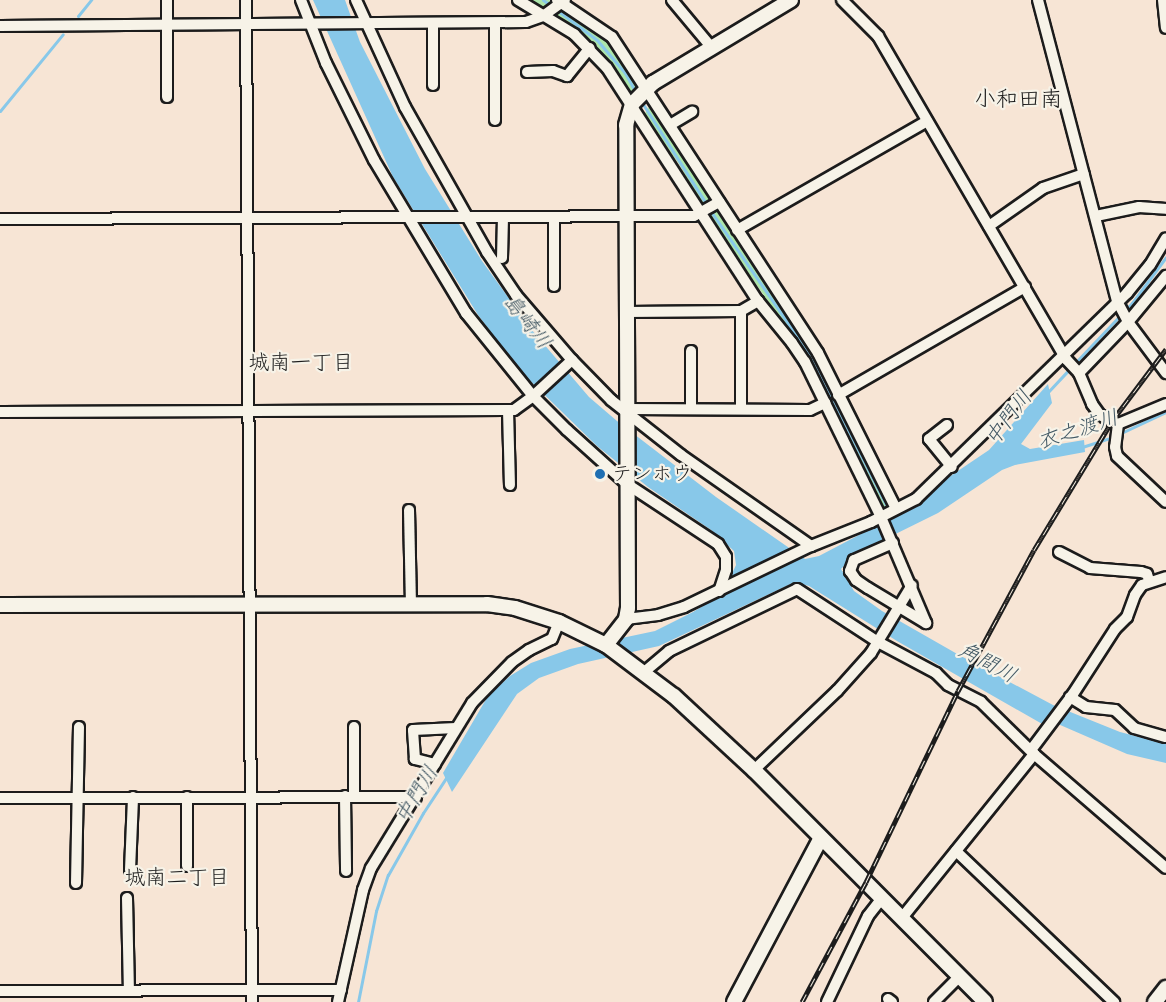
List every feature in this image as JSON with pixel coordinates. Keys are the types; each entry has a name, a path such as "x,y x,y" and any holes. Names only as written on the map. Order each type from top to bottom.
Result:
{"street":[{"path":"167,0 167,98"},
{"path":"246,0 252,996"},
{"path":"301,0 368,149 466,313 535,395 627,480 718,544 726,557 723,589"},
{"path":"356,0 364,24 405,107 466,217 516,295 570,362 628,416 809,548"},
{"path":"518,0 574,34 670,125 818,353 896,509"},
{"path":"672,0 712,48"},
{"path":"606,645 626,619 628,598 626,126 639,96 790,0"},
{"path":"842,0 878,36 1064,356 1078,372 1092,404 1100,415 1118,426"},
{"path":"1038,0 1118,303 1166,374"},
{"path":"1162,0 1166,28"},
{"path":"0,26 495,24 526,22 545,15 561,1 612,37 639,96 702,212 758,301 792,343 825,403 882,518 912,585 927,623 898,608 855,580 850,571 854,560 892,541"},
{"path":"433,24 433,85"},
{"path":"495,24 495,120"},
{"path":"527,72 553,71 567,76 590,48"},
{"path":"670,125 692,112"},
{"path":"737,230 927,121"},
{"path":"989,226 1043,188 1084,174"},
{"path":"0,219 694,216 719,202"},
{"path":"1096,216 1139,207 1166,209"},
{"path":"502,258 503,217"},
{"path":"554,217 554,286"},
{"path":"626,619 637,619 674,611 809,548 882,518 924,493 1118,303 1150,265 1166,238"},
{"path":"1078,372 1128,321 1166,276"},
{"path":"838,395 1025,287"},
{"path":"627,312 741,311 758,301"},
{"path":"741,311 741,409"},
{"path":"691,351 691,409"},
{"path":"0,412 514,410 535,395 570,362"},
{"path":"628,416 691,409 810,410 825,403"},
{"path":"1118,426 1166,404"},
{"path":"508,410 510,485"},
{"path":"947,425 929,439 952,467"},
{"path":"1118,426 1115,447 1118,456 1166,502"},
{"path":"409,510 411,604"},
{"path":"1059,552 1090,568 1141,572 1147,574 1149,580"},
{"path":"901,919 1032,752 1115,629 1127,616 1135,595 1149,580 1166,577"},
{"path":"754,770 837,691 879,641 912,585"},
{"path":"643,673 669,651 754,612 793,589 797,589 879,641 936,673 948,685 981,702 1032,752 1166,868"},
{"path":"0,605 487,604 515,608 559,622 606,645 674,696 754,770 985,1002"},
{"path":"338,1002 363,890 371,868 472,704 512,662 528,650 552,639 559,622"},
{"path":"1068,699 1086,707 1115,710 1134,728 1166,737"},
{"path":"76,883 79,727"},
{"path":"346,871 354,727"},
{"path":"435,764 415,759 413,730 456,728"},
{"path":"130,870 134,797"},
{"path":"187,797 187,866"},
{"path":"0,798 416,797"},
{"path":"734,1002 821,838"},
{"path":"956,851 1114,1002"},
{"path":"127,898 129,991"},
{"path":"827,1002 868,916 882,898"},
{"path":"934,1002 960,976"},
{"path":"1155,1002 1166,988"},
{"path":"0,991 129,991 252,996 341,990"}],"green space":[{"path":"527,0 549,0 608,39 639,84 630,94 593,44"},
{"path":"650,105 808,345 889,506 884,510 802,350 712,221 679,164 644,115"}],"water":[{"path":"313,0 345,0 360,42 425,169 482,261 531,329 589,397 716,497 805,559 819,556 918,504 946,479 989,450 1048,384 1052,403 1021,444 1030,449 1084,440 1085,452 1015,465 1002,470 938,513 857,553 841,569 854,591 882,611 959,655 1053,705 1120,732 1166,744 1166,763 1127,754 1051,721 1046,720 1044,725 897,641 809,586 795,582 659,646 578,664 539,678 517,694 452,792 443,773 488,696 510,676 531,663 570,649 655,631 693,612 711,601 729,580 736,565 734,551 711,530 648,487 597,446 520,371 478,315 393,177"}],"waterway":[{"path":"78,16 91,0"},
{"path":"543,0 552,6"},
{"path":"557,10 597,40 625,73 636,93"},
{"path":"0,111 63,34"},
{"path":"641,101 707,205"},
{"path":"710,210 811,357 889,511"},
{"name":"中門川","path":"1075,363 1132,303 1166,257"},
{"name":"中門川","path":"1048,392 1070,368"},
{"name":"衣之渡川","path":"1119,434 1166,412"},
{"name":"衣之渡川","path":"1082,447 1113,437"},
{"name":"中門川","path":"358,1002 376,911 388,875 423,813 448,775"}],"railway":[{"path":"802,1002 866,882 958,691 1034,550 1112,421 1166,349"}],"place":[{"name":"テンホウ","path":"600,474"}],"district":[{"name":"小和田南","path":"1018,101"},
{"name":"城南一丁目","path":"301,363"},
{"name":"城南二丁目","path":"177,878"}],"water label":[{"name":"島崎川","path":"527,322"},
{"name":"角間川","path":"987,663"}]}
